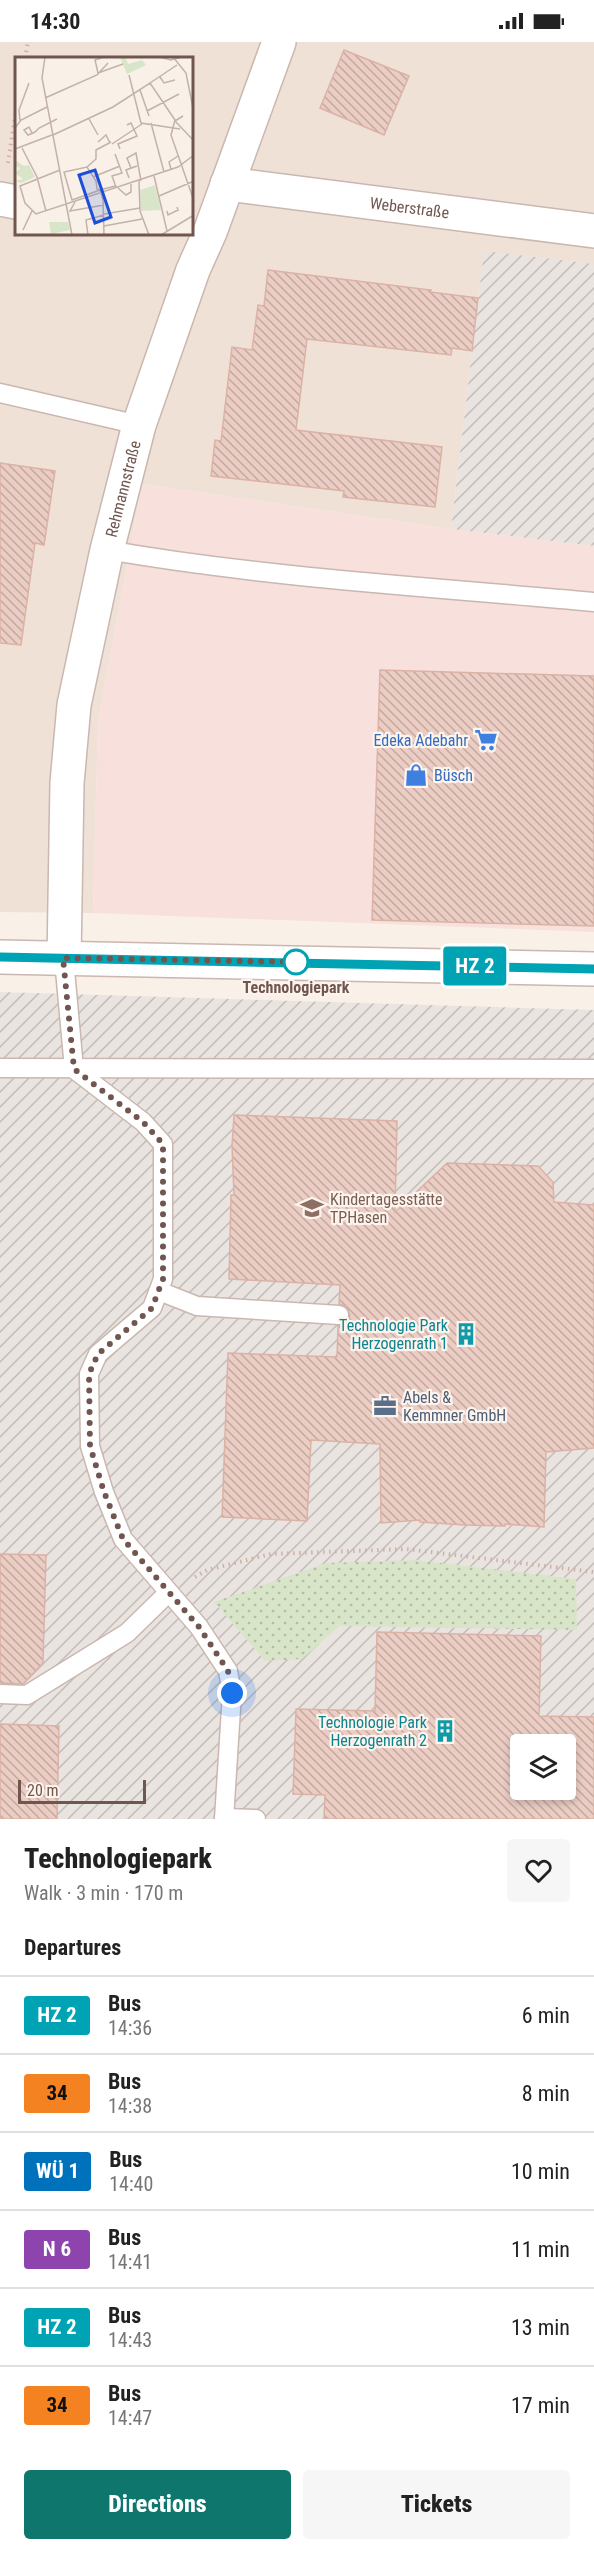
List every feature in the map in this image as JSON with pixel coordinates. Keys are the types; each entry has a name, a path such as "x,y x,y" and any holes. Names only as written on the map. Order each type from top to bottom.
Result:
{"street":[{"name":"Rehmannstraße","path":"63,958 67,783 74,705 107,550 140,425 193,270 201,230 227,184 279,42"},
{"name":"Weberstraße","path":"227,184 594,231"},
{"path":"0,957 594,969"}],"lane":[{"path":"0,393 140,425"},
{"path":"107,550 172,561 310,576 594,602"},
{"path":"63,958 74,1069 143,1122 163,1144 163,1279 152,1308 98,1354 89,1374 90,1446 104,1492 123,1539 199,1627 228,1671 232,1693 224,1819 256,1819"},
{"path":"0,1068 594,1069"},
{"path":"159,1291 197,1306 339,1315"},
{"path":"0,1694 27,1695 127,1633 168,1593"}],"path":[{"path":"25,57 27,42"},
{"path":"6,200 15,119"},
{"path":"168,1593 207,1570 271,1554 406,1549 594,1572"}],"shaded area":[{"path":"0,42 594,42 594,264 484,252 451,529 142,484 98,722 93,913 0,912"},
{"path":"484,251 594,264 594,546 451,529"},
{"path":"142,484 451,529 594,546 594,932 93,913 98,722"},
{"path":"0,992 594,1010 594,1819 0,1819"}],"green space":[{"path":"416,1560 576,1579 577,1630 340,1626 302,1659 265,1661 214,1602 326,1563"}],"building":[{"path":"344,50 409,76 384,135 320,108"},
{"path":"268,270 478,298 472,351 452,348 451,355 307,339 296,430 442,447 435,507 343,497 344,491 211,476 215,440 221,441 232,347 252,350 258,305 264,306"},
{"path":"0,463 55,471 44,545 35,543 21,645 0,643"},
{"name":"Edeka Adebahr","path":"380,670 594,676 594,926 372,920"},
{"name":"Technologie Park Herzogenrath 1","path":"234,1115 397,1121 395,1212 447,1163 538,1166 553,1182 554,1202 594,1205 594,1448 546,1452 544,1527 505,1524 505,1526 465,1525 420,1522 420,1520 381,1523 380,1444 311,1440 307,1521 222,1517 228,1353 337,1357 338,1326 348,1322 350,1315 346,1306 339,1304 340,1285 229,1279 231,1195 234,1195 232,1146"},
{"path":"0,1554 46,1555 43,1663 23,1684 0,1683"},
{"name":"Technologie Park Herzogenrath 2","path":"377,1632 541,1636 539,1716 594,1717 594,1819 324,1819 325,1795 293,1794 296,1709 375,1711"},
{"path":"0,1724 59,1726 57,1819 0,1819"}],"bus line":[{"path":"0,957 594,969"}],"place":[{"name":"Edeka Adebahr","path":"486,740"},
{"name":"Büsch","path":"416,775"},
{"name":"Technologiepark","path":"296,962"},
{"name":"Kindertagesstätte TPHasen","path":"312,1208"},
{"name":"Technologie Park Herzogenrath 1","path":"466,1334"},
{"name":"Abels & Kemmner GmbH","path":"385,1406"},
{"name":"Technologie Park Herzogenrath 2","path":"445,1731"}],"route":[{"path":"232,1693 228,1671 199,1627 123,1539 104,1492 90,1446 89,1374 98,1354 152,1308 163,1279 163,1144 143,1122 74,1069 63,958 296,962"}]}
